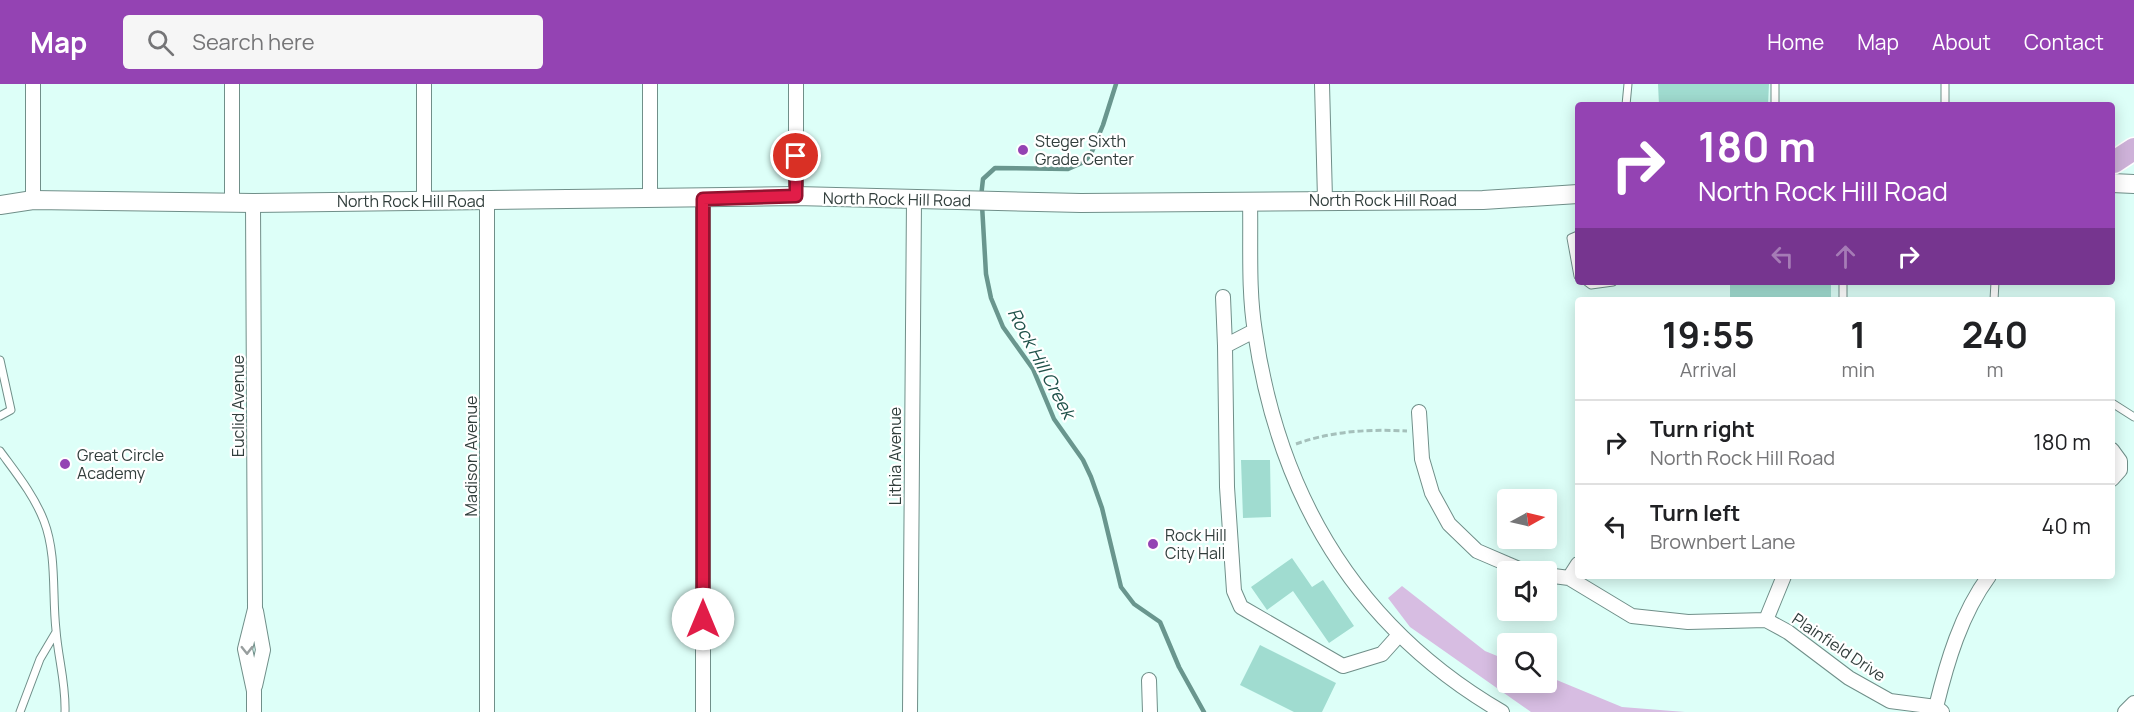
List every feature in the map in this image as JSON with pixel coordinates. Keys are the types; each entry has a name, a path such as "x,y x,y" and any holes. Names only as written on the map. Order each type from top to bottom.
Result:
{"main road":[{"path":"2118,168 2134,149"}],"street":[{"path":"33,84 33,200"},
{"path":"232,84 232,202"},
{"path":"424,84 424,200"},
{"path":"650,84 650,199"},
{"path":"796,84 796,196"},
{"path":"1322,84 1325,199"},
{"path":"2118,168 2134,184"},
{"name":"North Rock Hill Road","path":"0,205 33,200 254,203 796,196 961,201 1483,200 1575,194"},
{"path":"703,199 703,712"},
{"name":"Lithia Avenue","path":"910,712 914,200"},
{"path":"1250,200 1254,331 1271,413 1293,477 1319,533 1353,582 1399,634 1463,689 1502,712"},
{"name":"Madison Avenue","path":"487,201 487,712"},
{"name":"Euclid Avenue","path":"254,203 255,609 263,650 254,691 254,712"},
{"path":"1223,297 1227,487 1234,591 1241,608 1343,666 1382,654 1399,634"},
{"path":"1225,346 1254,331"},
{"path":"1419,412 1422,459 1429,482 1449,524 1477,551 1501,561"},
{"path":"2115,454 2120,461 2120,470 2115,476"},
{"path":"1569,578 1575,569"},
{"name":"Plainfield Drive","path":"1557,576 1569,578 1632,616 1688,622 1766,620 1788,632 1849,678 1890,700 1939,710"},
{"path":"1766,620 1783,579"},
{"path":"1939,710 1950,653 1980,588 1987,579"},
{"path":"1149,680 1150,712"},
{"path":"2125,712 2134,703"}],"lane":[{"path":"1626,102 1628,84"},
{"path":"1775,84 1775,102"},
{"path":"1945,84 1945,102"},
{"path":"1575,236 1570,238 1575,262"},
{"path":"0,360 11,410 0,416"},
{"path":"2115,405 2134,417"},
{"path":"0,452 33,498 45,523 50,546 56,632 66,689 65,712"},
{"path":"20,712 40,659 56,632"}],"path":[{"path":"1284,448 1352,430 1421,432"}],"shaded area":[{"path":"1402,586 1485,651 1497,656 1497,688 1410,627 1388,598"},
{"path":"1557,680 1622,707 1685,712 1531,712 1504,693 1557,693"}],"building":[{"path":"1658,84 1769,84 1768,102 1659,102"},
{"path":"1730,285 1831,285 1831,297 1730,297"},
{"path":"1241,460 1270,460 1271,517 1243,518"},
{"path":"1292,558 1312,587 1323,580 1354,626 1329,643 1293,591 1267,610 1251,587"},
{"path":"1260,645 1336,683 1322,712 1294,712 1240,685"}],"waterway":[{"name":"Rock Hill Creek","path":"981,197 983,179 995,168 1068,169 1084,162 1091,154 1103,125 1116,84"},
{"name":"Rock Hill Creek","path":"982,205 986,274 991,298 1003,327 1033,369 1054,419 1083,460 1091,477 1102,508 1121,587 1134,604 1160,622 1179,667 1204,712"}],"place":[{"name":"Steger Sixth Grade Center","path":"1023,150"},
{"name":"Great Circle Academy","path":"65,464"},
{"name":"Rock Hill City Hall","path":"1153,544"}],"route":[{"path":"703,619 703,199 796,196 796,156"}]}
